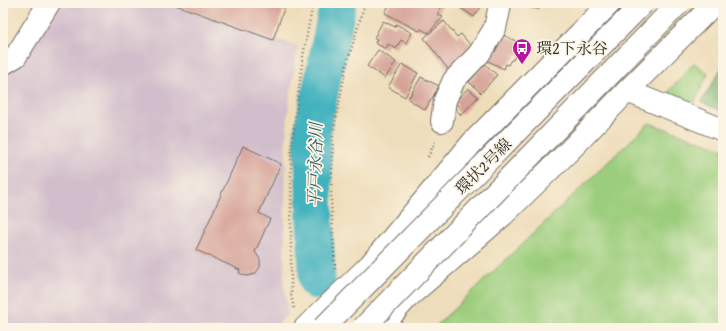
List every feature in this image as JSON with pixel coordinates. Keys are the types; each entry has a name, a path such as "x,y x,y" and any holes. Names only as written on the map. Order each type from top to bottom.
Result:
{"main road":[{"path":"3,64 16,56 49,3"},
{"path":"442,121 445,100 454,80 479,54 495,28 500,3"},
{"path":"300,319 370,265 472,143 610,3"},
{"name":"環状2号線","path":"323,328 643,3"},
{"name":"環状2号線","path":"363,328 679,3"},
{"path":"380,328 407,298 503,214 569,151 715,3"},
{"path":"627,91 723,130"}],"path":[{"path":"300,319 292,295 291,151 303,56 313,3"},
{"path":"335,274 331,200 333,134 346,67 364,3"}],"shaded area":[{"path":"57,3 167,3 298,46 289,103 286,140 284,284 288,314 274,328 3,328 3,70"}],"green space":[{"path":"694,63 708,73 692,109 662,99"},
{"path":"721,69 723,70 723,112 701,102"},
{"path":"649,123 723,149 723,328 434,328"}],"building":[{"path":"170,3 286,3 273,40"},
{"path":"390,3 435,3 442,6 437,15 443,17 428,33 421,29 419,31 385,13"},
{"path":"453,3 484,3 474,17"},
{"path":"515,3 551,3 550,7 540,5 539,9 515,5"},
{"path":"383,21 395,27 396,24 412,33 406,43 401,40 396,49 388,44 386,49 375,43 377,39 374,38"},
{"path":"444,21 457,37 461,34 473,48 459,59 463,64 451,73 424,38"},
{"path":"503,35 524,45 519,55 516,54 508,65 506,64 504,69 488,61 493,51 495,52"},
{"path":"378,50 396,62 385,78 367,66"},
{"path":"402,64 418,73 405,97 388,87"},
{"path":"485,64 497,75 481,93 469,82"},
{"path":"421,77 439,86 425,110 408,99"},
{"path":"468,88 478,97 461,115 455,108 458,105 455,102"},
{"path":"243,146 281,164 259,213 270,219 255,252 260,259 260,267 255,274 247,276 239,273 240,270 196,250"}],"waterway":[{"name":"平戸永谷川","path":"317,281 312,132 338,3"}],"place":[{"name":"環2下永谷","path":"522,65"}]}
